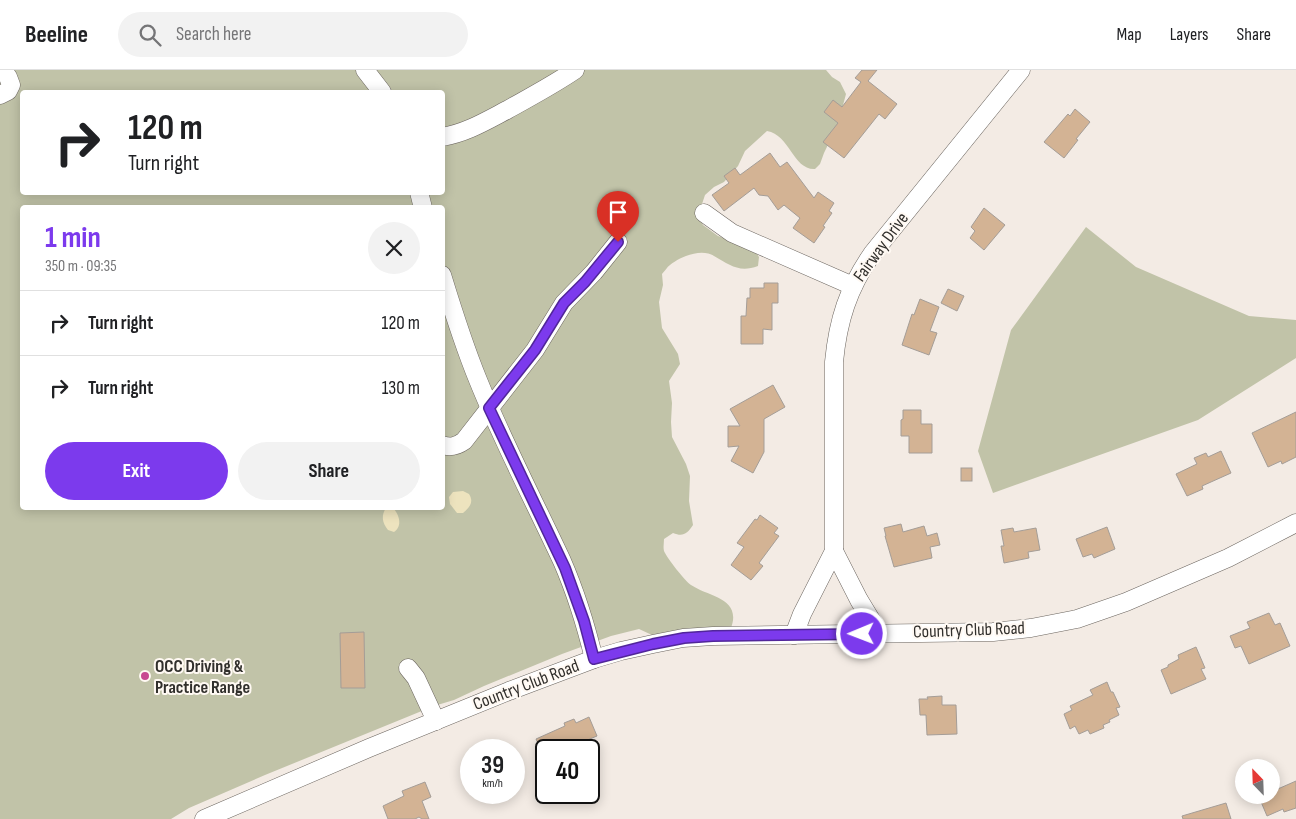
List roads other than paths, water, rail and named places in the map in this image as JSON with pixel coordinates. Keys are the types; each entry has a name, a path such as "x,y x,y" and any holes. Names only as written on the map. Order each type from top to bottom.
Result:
{"street":[{"path":"0,95 8,91 11,85 8,77 1,70"},
{"path":"365,70 380,90"},
{"path":"445,136 468,130 492,118 543,91 574,70"},
{"name":"Fairway Drive","path":"794,635 802,614 834,551 834,362 836,339 853,286 872,254 1021,70"},
{"path":"704,213 732,233 853,286"},
{"path":"445,446 451,447 464,441 535,350 564,303 585,282 618,242"},
{"path":"445,285 458,327 489,408 565,568 584,621 594,659"},
{"name":"Country Club Road","path":"204,819 369,748 509,691 594,659 684,638 993,632 1031,628 1076,619 1126,602 1228,558 1296,523"},
{"name":"Fairway Drive","path":"834,551 878,633"},
{"path":"408,668 416,678 436,721"}],"place":[{"name":"OCC Driving & Practice Range","path":"145,676"}]}
